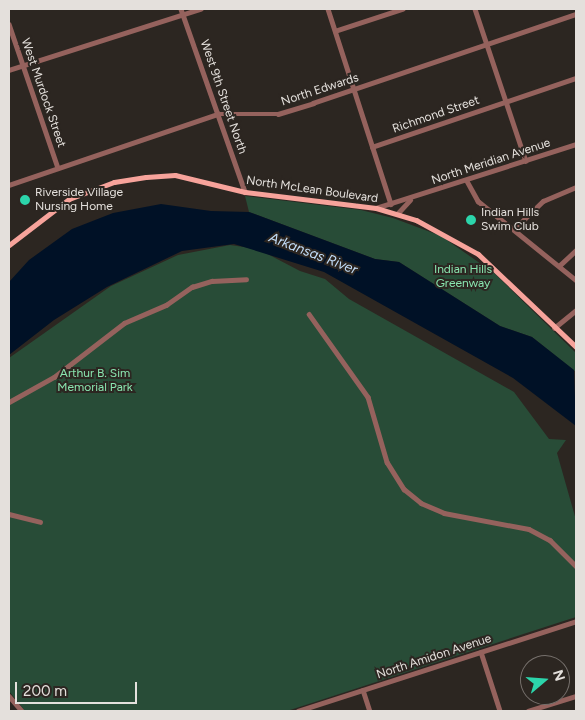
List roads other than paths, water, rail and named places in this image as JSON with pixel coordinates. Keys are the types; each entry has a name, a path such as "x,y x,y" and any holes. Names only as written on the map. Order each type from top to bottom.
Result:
{"main road":[{"name":"North McLean Boulevard","path":"9,245 69,199 114,182 175,175 245,192 376,208 397,214 444,234 478,254 518,289 554,328 576,347"},
{"name":"North McLean Boulevard","path":"9,251 17,239"}],"street":[{"path":"9,70 182,12 200,9"},
{"path":"328,9 391,204"},
{"path":"335,31 402,9"},
{"path":"475,9 526,161"},
{"name":"West 9th Street North","path":"182,12 245,192"},
{"name":"North Edwards","path":"9,185 218,114 278,114 576,14"},
{"name":"West Murdock Street","path":"9,24 58,168"},
{"name":"Richmond Street","path":"372,148 576,78"},
{"name":"North Meridian Avenue","path":"376,208 411,199 576,144"},
{"path":"467,181 478,201 576,280"},
{"path":"514,229 543,201 576,187"},
{"name":"North Meridian Avenue","path":"397,214 411,199"},
{"path":"559,266 576,250"},
{"path":"9,402 54,377 124,323 166,305 192,287 212,281 246,280"},
{"path":"554,328 576,310"},
{"path":"310,314 368,397 387,462 404,489 421,503 444,513 529,529 550,540 576,566"},
{"path":"9,514 40,522"},
{"name":"North Amidon Avenue","path":"298,711 576,620"},
{"path":"481,652 500,711"},
{"path":"363,690 370,711"},
{"path":"9,696 22,711"},
{"path":"528,711 576,696"}],"water":[{"name":"Arkansas River","path":"161,204 211,211 249,212 375,259 399,262 500,326 532,337 574,370 576,426 513,378 324,272 234,244 182,251 107,287 54,320 9,355 9,282 29,260 72,229 113,213"}],"place":[{"name":"Riverside Village Nursing Home","path":"25,200"},
{"name":"Indian Hills Swim Club","path":"471,220"}],"park label":[{"name":"Indian Hills Greenway","path":"463,277"},
{"name":"Arthur B. Sim Memorial Park","path":"95,381"}]}
